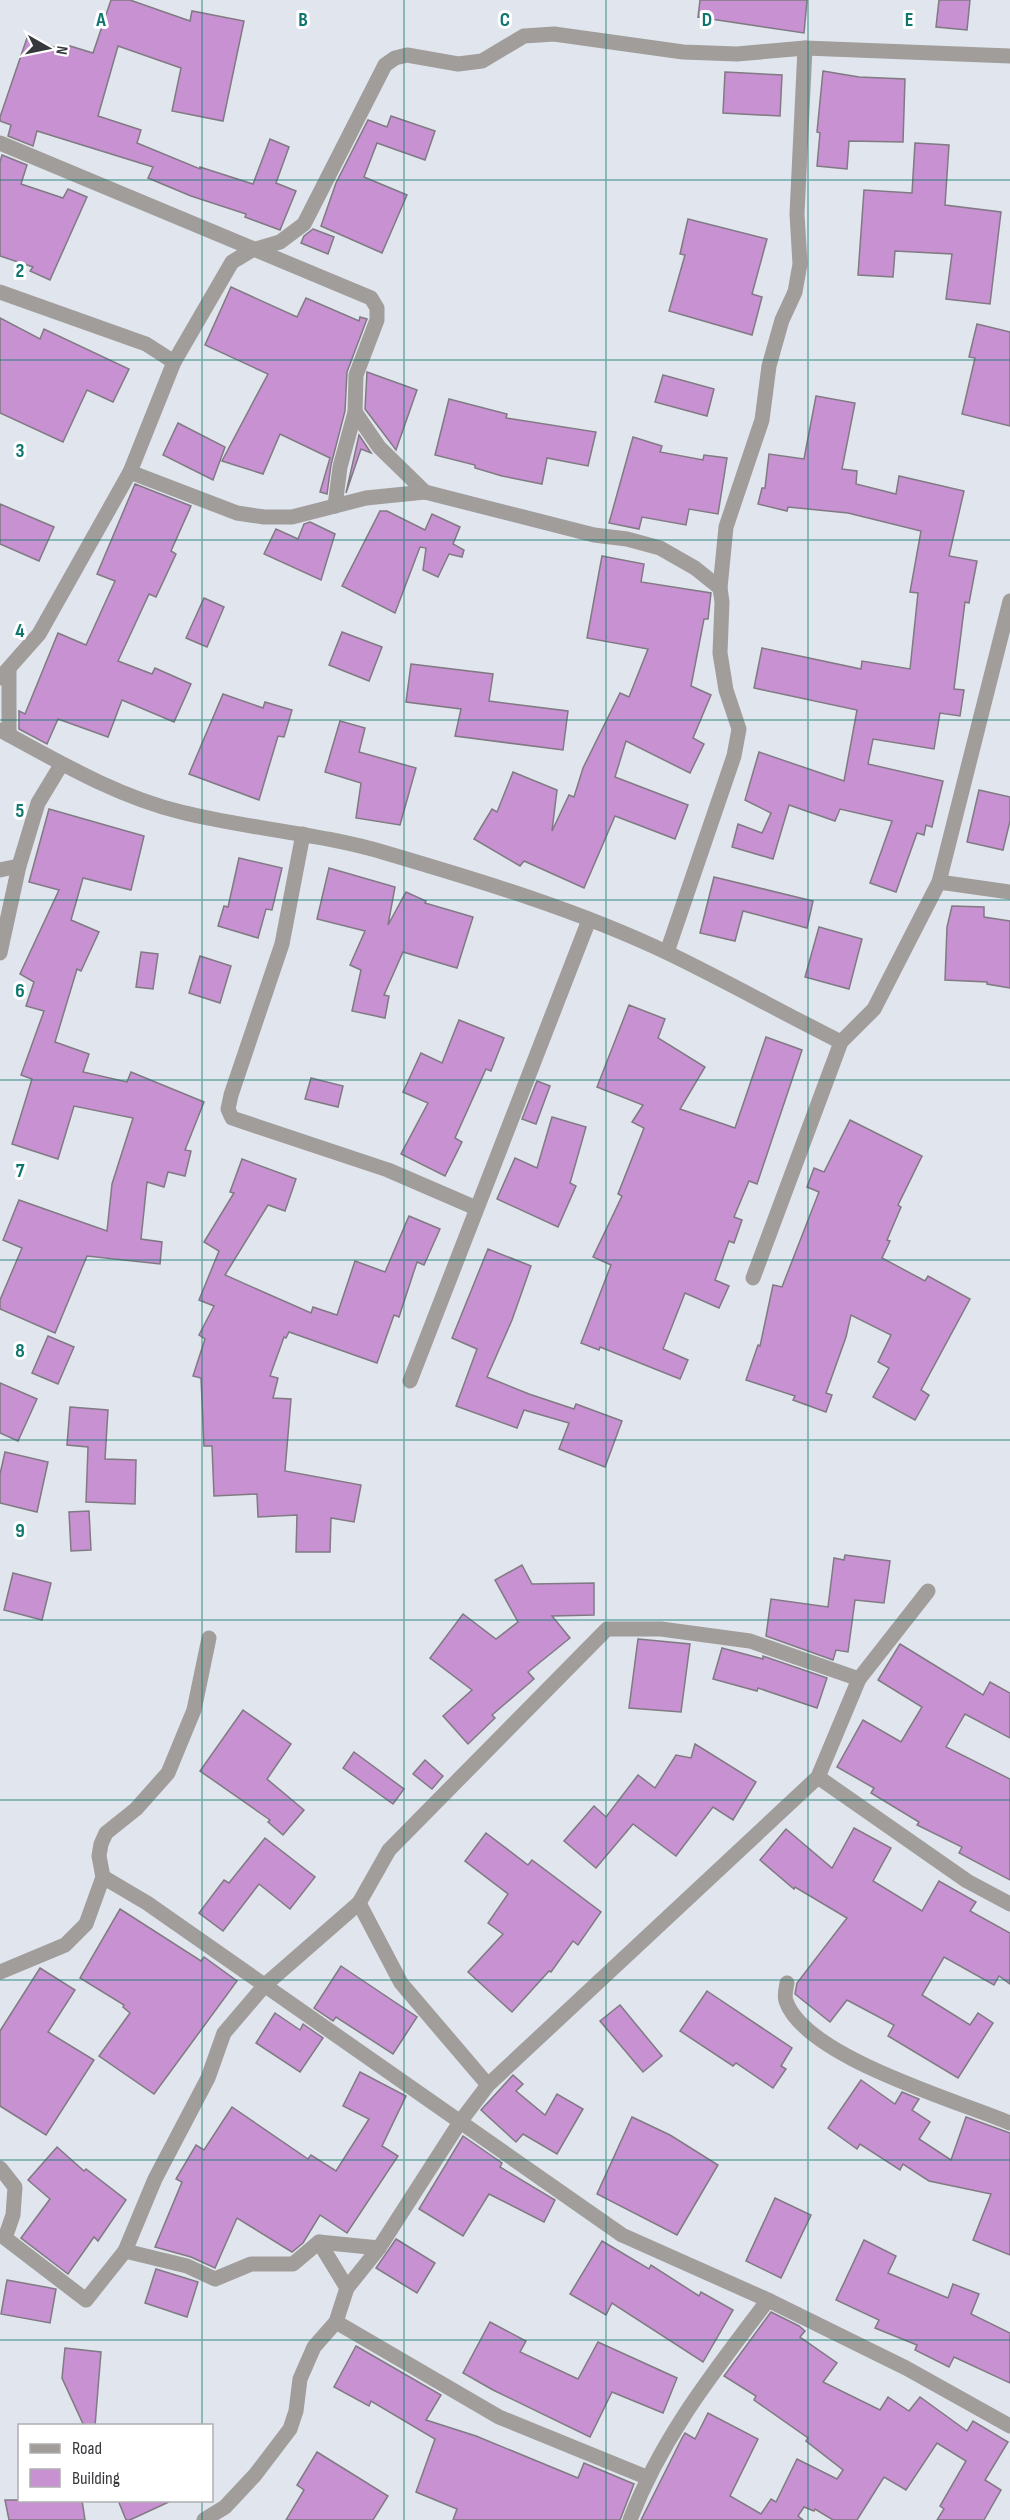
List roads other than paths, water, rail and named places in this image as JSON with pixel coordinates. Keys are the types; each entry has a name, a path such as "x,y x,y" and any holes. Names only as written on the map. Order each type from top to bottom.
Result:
{"street":[{"path":"841,1042 667,952 589,920 383,852 303,834 181,812 123,794 61,765 4,733 4,674 39,634 130,472 174,362 232,262 252,250 280,242 304,224 385,65 395,58 407,55 458,64 482,61 524,36 554,34 683,52 737,54 805,48 1010,56"},
{"path":"667,952 734,756 739,729 726,690 720,653 722,602 720,588 726,526 762,420 769,366 782,320 797,283 800,264 797,214 805,48"},
{"path":"0,143 371,298 377,308 377,320 356,375 355,412 339,467 334,506"},
{"path":"0,292 146,344 174,362"},
{"path":"355,412 379,447 425,492"},
{"path":"130,472 237,513 292,517 366,498 425,492 594,535 660,548 695,568 720,588"},
{"path":"753,1278 841,1042 874,1009 939,882 1006,638 1010,601"},
{"path":"0,952 19,866 38,803 61,765"},
{"path":"303,834 282,944 231,1095 228,1109 232,1118 388,1170 476,1208"},
{"path":"0,870 19,866"},
{"path":"939,882 1010,892"},
{"path":"410,1381 589,920"},
{"path":"204,2520 225,2507 290,2429 296,2411 297,2391 314,2347 336,2322 347,2288 379,2248 459,2122 488,2085 818,1777 860,1679 928,1591"},
{"path":"0,2168 15,2187 14,2215 5,2238 86,2300 125,2251 155,2179 208,2078 224,2033 265,1985 359,1903 389,1850 607,1629 661,1629 750,1641 860,1679"},
{"path":"0,1972 65,1945 86,1924 103,1877 99,1856 106,1833 136,1809 168,1773 194,1710 209,1638"},
{"path":"818,1777 967,1881 1010,1904"},
{"path":"103,1877 147,1903 622,2235 768,2301 906,2368 1010,2426"},
{"path":"359,1903 401,1983 488,2085"},
{"path":"787,1983 785,2000 793,2014 806,2029 828,2044 869,2068 908,2086 1010,2123"},
{"path":"125,2251 187,2266 215,2279 251,2264 293,2264 319,2242 379,2248"},
{"path":"319,2242 347,2288"},
{"path":"630,2520 646,2477 695,2398 768,2301"},
{"path":"336,2322 500,2416 646,2477"}]}
